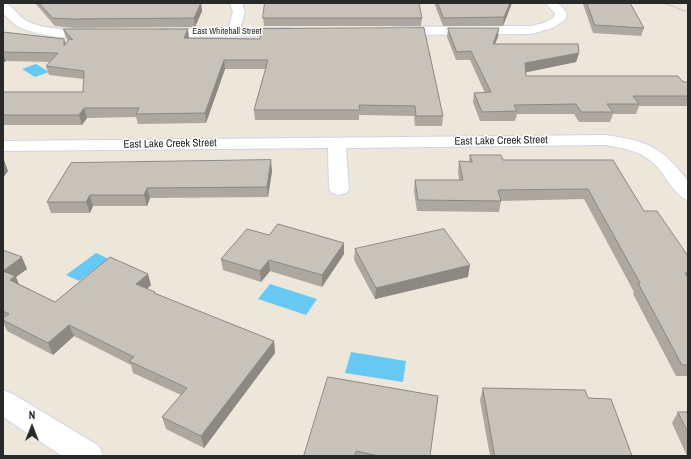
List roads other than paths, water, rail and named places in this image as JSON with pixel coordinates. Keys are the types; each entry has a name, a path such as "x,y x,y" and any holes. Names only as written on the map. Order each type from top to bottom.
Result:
{"street":[{"path":"233,32 239,12 236,3"},
{"path":"384,32 527,31 553,24 560,19 561,13 557,7 551,3"},
{"path":"3,6 21,23 30,27 53,31 106,33"},
{"name":"East Whitehall Street","path":"146,33 305,32"},
{"name":"East Lake Creek Street","path":"3,146 605,140 626,143 654,155 664,163 688,194"},
{"path":"337,143 339,189"},
{"path":"3,402 88,456"}],"water":[{"path":"36,64 49,72 35,77 22,69"},
{"path":"96,253 109,259 79,281 66,275"},
{"path":"270,284 317,299 306,315 258,299"},
{"path":"351,352 406,361 403,382 345,373"}]}
